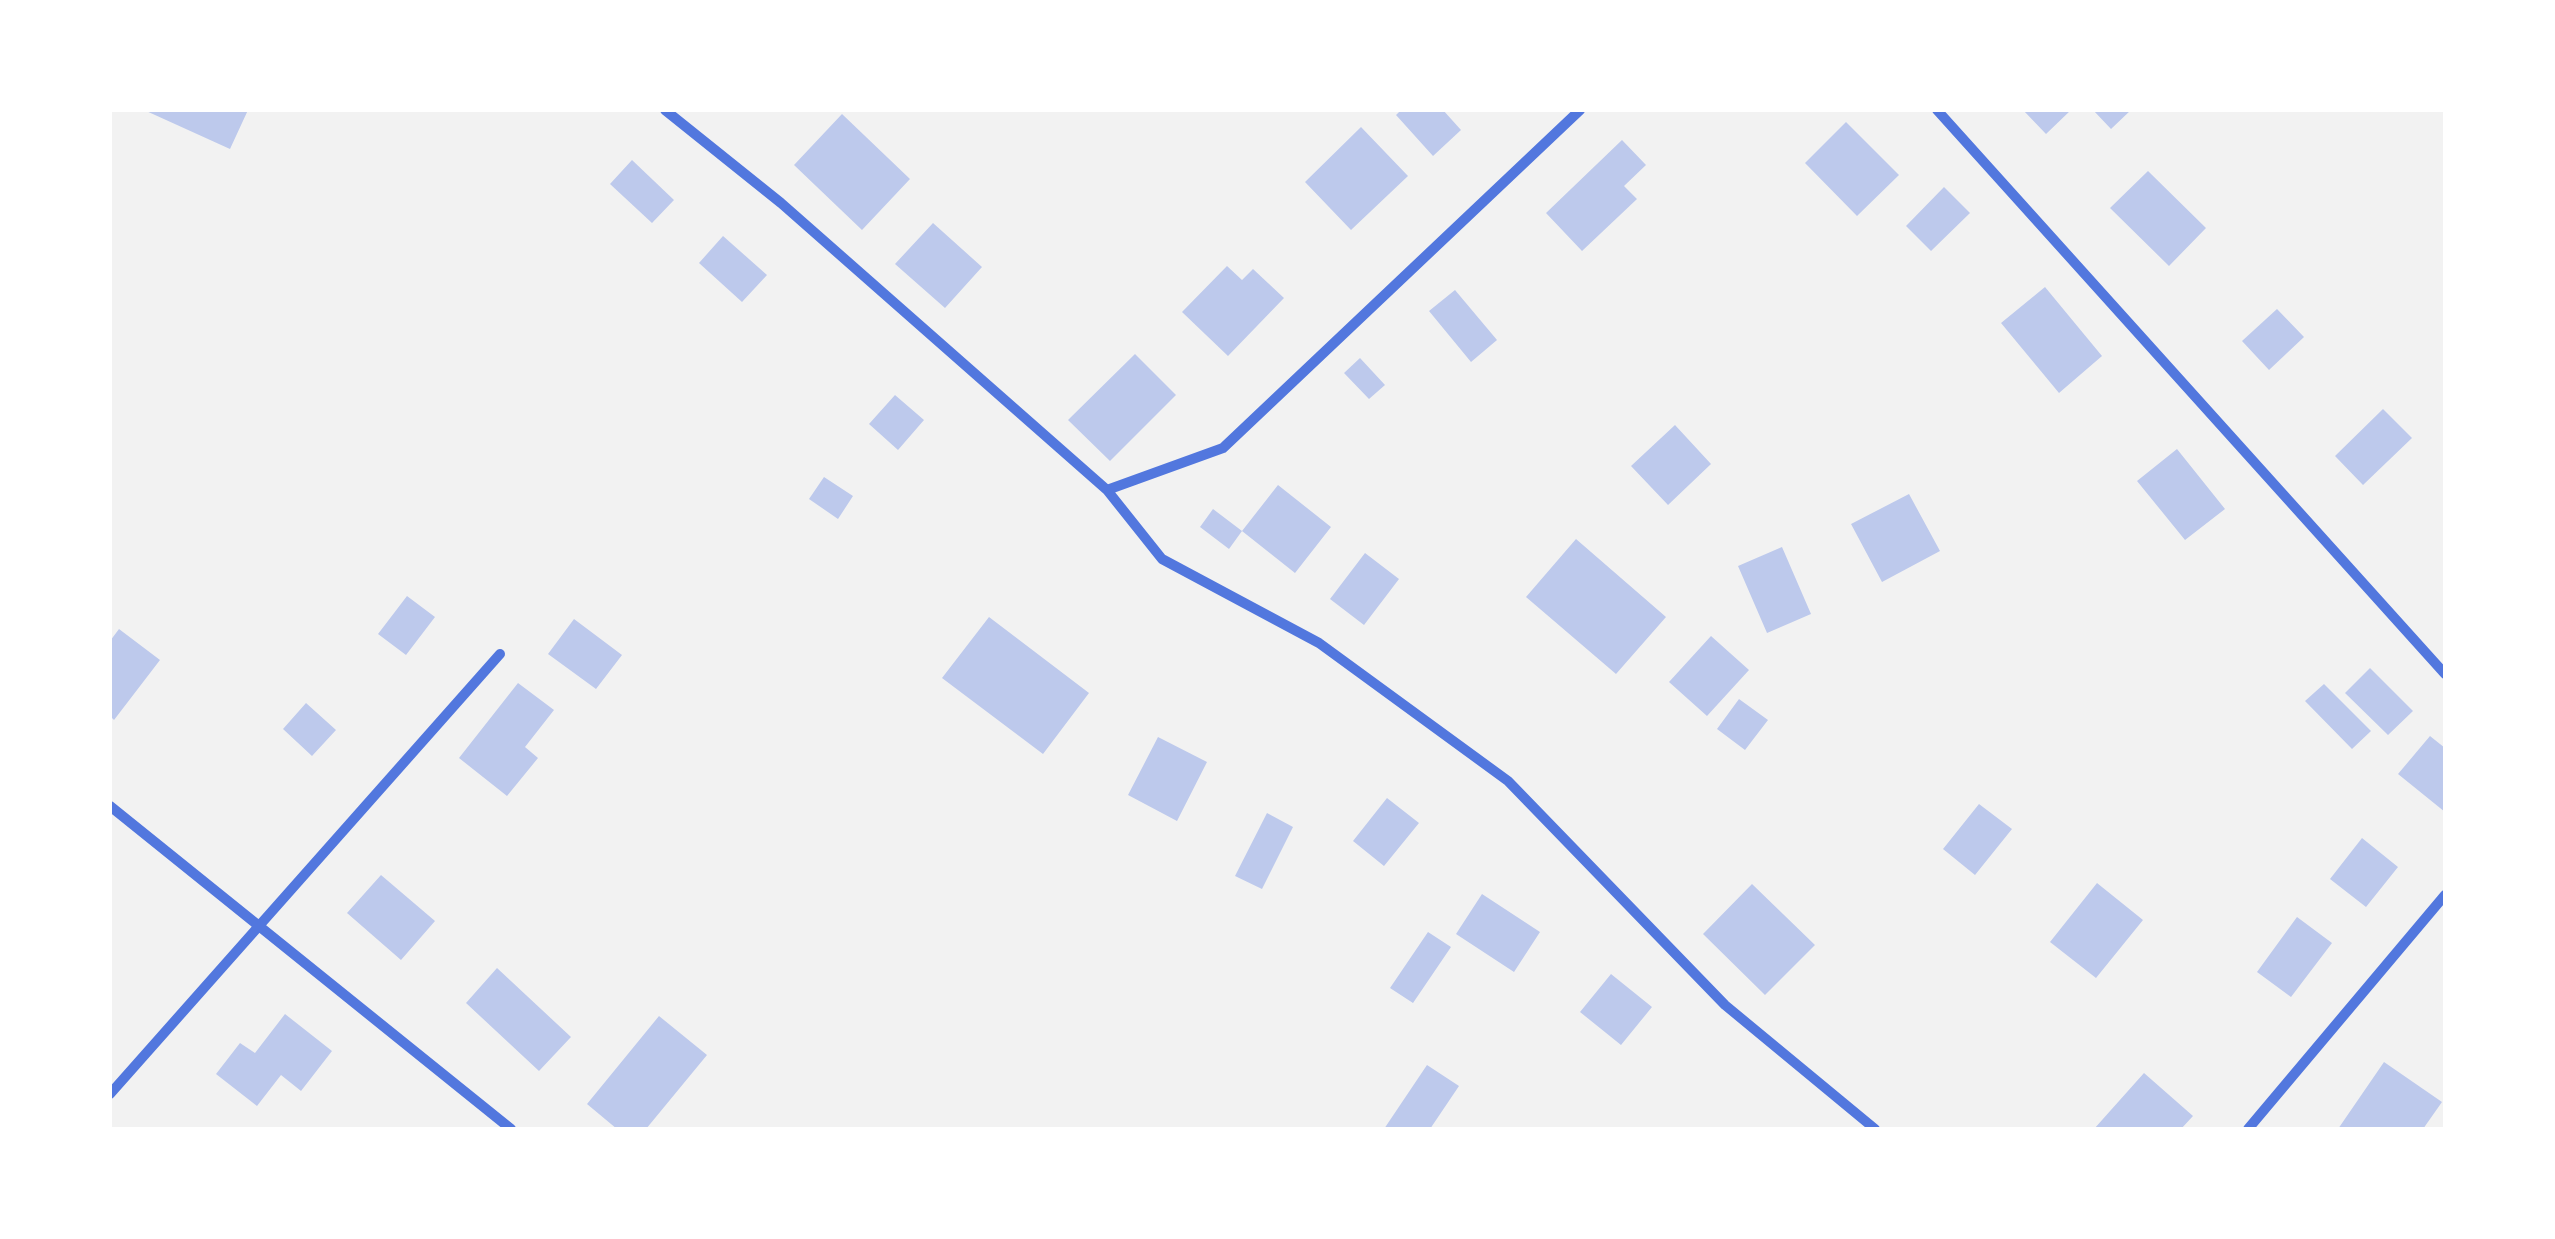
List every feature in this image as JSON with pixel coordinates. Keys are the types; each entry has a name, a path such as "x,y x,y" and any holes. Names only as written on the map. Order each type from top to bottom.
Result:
{"street":[{"path":"665,110 781,203 1107,490 1162,559 1319,644 1508,781 1725,1005 1875,1129"},
{"path":"1107,490 1223,448 1580,110"},
{"path":"1937,110 2445,674"},
{"path":"110,1094 500,654"},
{"path":"110,806 511,1129"},
{"path":"2248,1129 2445,895"}],"building":[{"path":"144,110 248,110 230,149"},
{"path":"1401,110 1443,110 1461,130 1433,156 1396,115"},
{"path":"2023,110 2071,110 2046,134"},
{"path":"2093,110 2131,110 2111,129"},
{"path":"842,114 910,179 862,230 794,165"},
{"path":"1846,122 1899,175 1857,216 1805,163"},
{"path":"1361,127 1408,176 1351,230 1305,182"},
{"path":"1622,140 1646,165 1624,186 1637,199 1582,251 1546,213"},
{"path":"632,160 674,200 652,223 610,184"},
{"path":"2148,171 2206,228 2169,266 2110,208"},
{"path":"1944,187 1970,213 1931,251 1906,226"},
{"path":"933,223 982,267 945,308 895,264"},
{"path":"723,236 767,275 742,302 699,263"},
{"path":"1227,266 1242,280 1253,269 1284,298 1228,356 1182,312"},
{"path":"2045,287 2102,356 2059,393 2001,323"},
{"path":"1455,290 1497,340 1471,362 1429,311"},
{"path":"2277,309 2304,337 2269,370 2242,341"},
{"path":"1135,354 1176,395 1110,461 1068,420"},
{"path":"1360,358 1385,385 1369,399 1344,373"},
{"path":"895,395 924,420 898,450 869,424"},
{"path":"2383,409 2412,438 2363,485 2335,456"},
{"path":"1675,425 1711,464 1668,505 1631,466"},
{"path":"2177,449 2225,509 2185,540 2137,481"},
{"path":"824,477 853,496 838,519 809,499"},
{"path":"1278,485 1331,527 1295,573 1242,531"},
{"path":"1909,494 1940,551 1882,582 1851,524"},
{"path":"1213,509 1242,531 1229,549 1200,527"},
{"path":"1576,539 1666,617 1616,674 1526,597"},
{"path":"1782,547 1811,614 1767,633 1738,566"},
{"path":"1365,553 1399,579 1364,625 1330,599"},
{"path":"407,596 435,617 406,655 378,634"},
{"path":"989,617 1089,693 1043,754 942,678"},
{"path":"574,619 622,655 596,689 548,654"},
{"path":"119,629 160,660 114,720 110,716 110,641"},
{"path":"1711,636 1749,670 1707,716 1669,682"},
{"path":"2370,668 2413,711 2388,735 2345,693"},
{"path":"518,683 554,710 525,747 538,758 507,796 459,758"},
{"path":"2324,684 2371,731 2352,749 2305,701"},
{"path":"1739,699 1768,720 1745,750 1717,729"},
{"path":"306,703 336,730 312,756 283,729"},
{"path":"2430,736 2445,748 2445,812 2398,774"},
{"path":"1158,737 1207,762 1177,821 1128,795"},
{"path":"1387,798 1419,823 1384,866 1353,841"},
{"path":"1979,804 2012,829 1975,875 1943,849"},
{"path":"1267,813 1293,827 1262,889 1235,876"},
{"path":"2362,838 2398,867 2366,907 2330,879"},
{"path":"381,875 435,921 401,960 347,913"},
{"path":"2097,883 2143,920 2096,978 2050,942"},
{"path":"1752,884 1815,945 1765,995 1703,934"},
{"path":"1482,894 1540,932 1514,972 1456,934"},
{"path":"2297,917 2332,943 2291,997 2257,972"},
{"path":"1428,932 1451,947 1413,1003 1390,988"},
{"path":"497,968 571,1037 539,1071 466,1003"},
{"path":"1611,974 1652,1007 1621,1045 1580,1012"},
{"path":"285,1014 332,1051 301,1091 281,1075 257,1106 216,1074 240,1043 255,1053"},
{"path":"659,1016 707,1055 646,1129 617,1129 587,1104"},
{"path":"2384,1062 2442,1102 2423,1129 2338,1129"},
{"path":"1427,1065 1459,1086 1430,1129 1384,1129"},
{"path":"2144,1073 2193,1116 2181,1129 2094,1129"}]}
